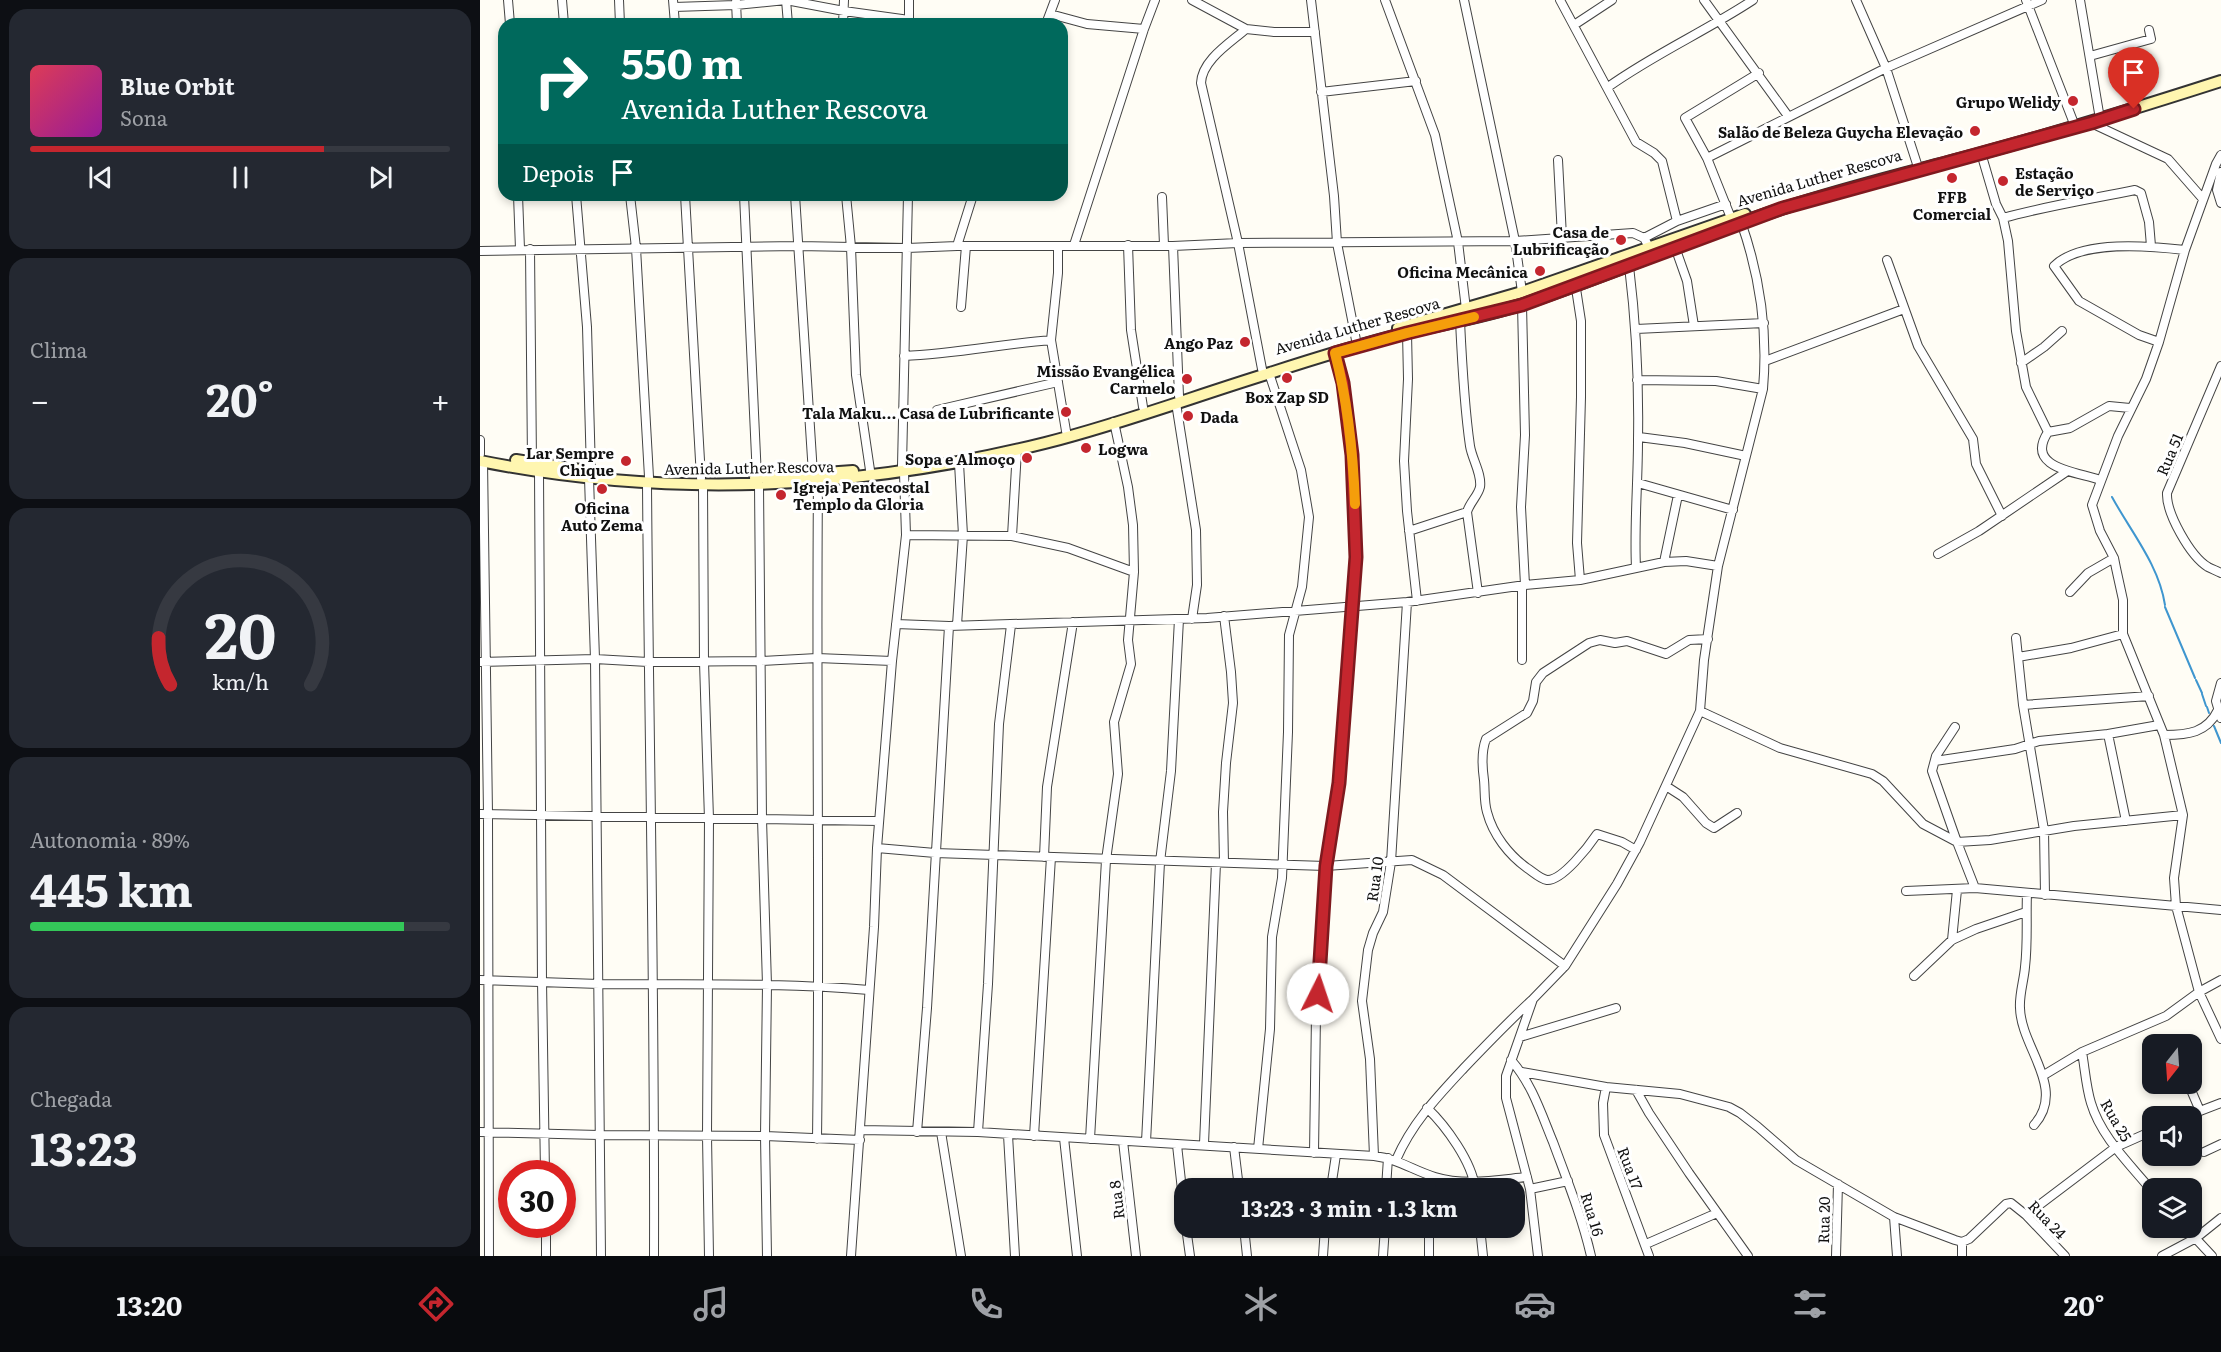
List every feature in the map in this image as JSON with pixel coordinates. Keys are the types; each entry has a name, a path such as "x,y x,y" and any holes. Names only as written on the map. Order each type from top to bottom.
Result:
{"main road":[{"name":"Avenida Luther Rescova","path":"1266,371 1522,305 1629,266 1736,220 1864,177 2073,121 2221,75"},
{"name":"Avenida Luther Rescova","path":"481,458 590,475 702,482 816,478 959,463 1017,450 1114,422 1356,340 1522,292 1573,274 1646,242 1736,220 2091,123 2221,81"},
{"name":"Avenida Luther Rescova","path":"816,478 870,470 903,469 1008,446 1143,407 1177,400"}],"street":[{"path":"508,0 510,18"},
{"path":"562,0 564,18"},
{"path":"619,0 620,18"},
{"path":"786,0 788,18"},
{"path":"674,4 786,0 885,18"},
{"path":"843,0 843,18"},
{"path":"909,0 909,18"},
{"path":"1048,18 1055,0"},
{"path":"1074,245 1155,0"},
{"path":"1192,0 1246,28 1274,32 1315,32"},
{"path":"1385,0 1435,135 1458,242 1466,309"},
{"path":"1464,0 1515,242 1522,292"},
{"path":"1560,0 1636,142 1660,156 1677,221"},
{"path":"1574,24 1612,0"},
{"path":"1704,0 1788,116"},
{"path":"1608,87 1721,22 1754,0"},
{"path":"1856,0 1886,68 1917,164"},
{"path":"1707,158 1886,68 2027,3 2042,0"},
{"path":"2080,0 2099,113"},
{"path":"1312,1 1334,196 1337,243 1356,340"},
{"path":"736,2 737,18"},
{"path":"2027,3 2073,121"},
{"path":"1050,14 1065,18"},
{"path":"1068,19 1087,24 1144,29"},
{"path":"1246,28 1218,53 1204,71 1201,83 1239,243 1266,371 1301,470 1307,500 1308,530 1302,587 1288,635 1282,878 1272,937 1270,1029 1258,1149"},
{"path":"2090,56 2151,39 2149,30"},
{"path":"1388,1178 1392,1159 1427,1108 1486,1044 1565,966 1636,850 1700,711 1718,566 1763,389 1766,361 1764,323 1756,267 1707,158 1685,118 1759,73"},
{"path":"1321,92 1416,81"},
{"path":"2091,123 2168,159 2203,199"},
{"path":"1981,153 1996,204 2003,218 2008,241 2021,363 2026,387 2048,432"},
{"path":"2220,1034 2199,992 2176,906 2175,864 2183,814 2164,735 2123,634 2123,600 2114,558 2100,531 2092,505 2130,408 2146,379 2185,250 2221,155"},
{"path":"1558,160 1562,237"},
{"path":"2221,172 2217,190 2221,203"},
{"path":"2003,218 2044,206 2135,190 2141,193 2149,222 2151,246"},
{"path":"1162,198 1168,245 1177,400 1196,530 1197,569 1192,619"},
{"path":"518,201 520,249"},
{"path":"576,201 587,327 595,659 601,1256"},
{"path":"631,201 636,248 648,480 648,662 654,984 654,1256"},
{"path":"685,201 702,482 709,819 707,1136 709,1256"},
{"path":"744,201 758,481 762,819 767,985 765,1136 767,1256"},
{"path":"795,201 816,478 819,986 817,1139"},
{"path":"847,201 851,247 856,375 870,470"},
{"path":"850,1256 860,1140 879,821 892,661 906,535 903,469 908,201"},
{"path":"961,307 962,246 972,201"},
{"path":"480,251 798,246 907,248 1515,242 1633,233 1646,242 1677,221 1726,204"},
{"path":"1128,245 1131,330 1143,407"},
{"path":"1058,246 1058,273 1051,340 1066,430"},
{"path":"2159,342 2139,335 2079,301 2054,266 2068,257 2093,249 2151,246 2185,250"},
{"path":"1675,247 1687,281 1694,326"},
{"path":"530,249 540,660 545,1160"},
{"path":"1887,260 1918,346 1973,439 1976,464 2002,516"},
{"path":"1629,266 1636,329 1638,438 1638,483 1634,532 1636,568"},
{"path":"1573,274 1581,321 1577,543 1580,580"},
{"path":"1522,305 1525,435 1521,507 1522,660"},
{"path":"1766,361 1904,309"},
{"path":"1460,321 1467,420 1471,449 1480,480 1478,492 1467,512 1478,593"},
{"path":"1636,329 1764,323"},
{"path":"2021,363 2062,331"},
{"path":"1407,333 1408,379 1404,461 1417,601"},
{"path":"904,356 940,355 1020,342 1051,340"},
{"path":"1314,1153 1316,1015 1326,866 1339,783 1354,607 1356,530 1352,455 1343,383 1335,353"},
{"name":"Rua 51","path":"2221,366 2167,493 2167,502 2177,526 2200,560 2221,573"},
{"path":"1637,380 1716,381 1763,389"},
{"path":"937,410 1058,382"},
{"path":"2100,480 2084,474 2066,472 2054,466 2044,454 2043,440 2048,432 2070,428 2109,406 2130,408"},
{"path":"1090,1139 1106,860 1118,774 1114,722 1131,671 1128,640 1134,572 1133,525 1128,487 1114,422"},
{"path":"1638,438 1685,443 1746,456"},
{"path":"480,440 484,980 489,1133 489,1256"},
{"path":"1012,536 1017,450"},
{"path":"917,1132 927,1008 935,853 953,626 963,535 959,463"},
{"path":"1938,554 2002,516 2066,472"},
{"path":"1638,483 1733,510"},
{"path":"1664,562 1678,495"},
{"path":"1409,531 1467,512"},
{"path":"906,535 1012,536 1068,548 1134,572"},
{"path":"2070,592 2088,573 2114,558"},
{"path":"896,624 953,626 1192,619 1417,601 1580,580 1664,562 1686,561 1718,566"},
{"name":"Rua 10","path":"1374,1156 1370,1059 1362,1001 1368,950 1383,912 1391,862 1407,602"},
{"path":"1204,1144 1226,763 1233,703 1224,616"},
{"path":"1146,1142 1160,862 1171,771 1179,619"},
{"path":"1034,1136 1047,857 1047,787 1073,621"},
{"path":"978,1132 999,724 1011,625"},
{"path":"2018,657 2071,648 2123,634"},
{"path":"1636,850 1622,842 1597,834 1589,847 1556,878 1547,880 1539,876 1515,859 1502,844 1487,813 1482,766 1483,746 1486,739 1527,713 1533,701 1536,682 1543,673 1589,643 1600,640 1615,644 1627,641 1666,654 1689,640 1708,639"},
{"path":"2016,639 2023,705 2043,830 2045,895"},
{"path":"483,662 595,659 648,662 761,662 817,658 892,661"},
{"path":"2164,735 2184,734 2205,728 2220,714 2216,701 2221,683"},
{"path":"2023,705 2149,696"},
{"path":"1700,711 1780,748 1872,774 1883,782 1923,824 1957,842 1990,840 2043,830 2183,814"},
{"path":"1935,761 2159,725"},
{"path":"1955,727 1935,761 1932,771 1975,888"},
{"path":"2108,734 2126,821"},
{"path":"1666,786 1683,797 1706,823 1714,828 1737,813"},
{"path":"484,814 879,821"},
{"path":"877,848 935,853 1106,860 1326,866 1412,860 1443,874 1565,966"},
{"path":"1906,891 1975,888 2221,910"},
{"path":"1952,940 1957,890"},
{"path":"2027,892 2026,966 2020,1008 2027,1041 2044,1075 2046,1105 2043,1115 2034,1125"},
{"path":"1914,976 1952,940 2026,912"},
{"path":"484,980 597,984 708,983 819,986 869,990"},
{"path":"2044,1075 2082,1052 2166,1016 2199,992 2221,980"},
{"path":"1533,999 1506,1076 1506,1098 1530,1189 1538,1256"},
{"path":"1520,1036 1616,1008"},
{"name":"Rua 25","path":"2082,1052 2090,1101 2096,1119 2142,1179"},
{"name":"Rua 16","path":"1511,1060 1522,1072 1538,1104 1584,1224 1591,1256"},
{"path":"1522,1072 1606,1087 1680,1094 1729,1107 1758,1127 1796,1160 1894,1217 1962,1242 1962,1256"},
{"name":"Rua 17","path":"1606,1087 1603,1103 1604,1135 1649,1256"},
{"path":"1636,1090 1668,1142 1746,1255"},
{"path":"2202,1110 2221,1103"},
{"path":"1427,1108 1446,1127 1472,1178"},
{"path":"860,1130 978,1132 1374,1156 1392,1159 1439,1178"},
{"path":"480,1132 765,1136 860,1140"},
{"path":"941,1132 961,1256"},
{"path":"1008,1135 1015,1256"},
{"path":"2026,1215 2116,1147 2142,1135"},
{"path":"1064,1138 1077,1256"},
{"name":"Rua 8","path":"1123,1141 1136,1256"},
{"path":"2204,1152 2221,1144"},
{"path":"1177,1145 1181,1178"},
{"path":"1234,1147 1238,1178"},
{"path":"1333,1178 1336,1155"},
{"path":"1520,1178 1527,1177"},
{"path":"1530,1189 1568,1181"},
{"name":"Rua 20","path":"1836,1256 1838,1184"},
{"name":"Rua 24","path":"1962,1242 1969,1239 2006,1204 2011,1203 2026,1215 2065,1256"},
{"path":"1646,1244 1717,1213"},
{"path":"1894,1217 1897,1256"},
{"path":"2202,1233 2221,1218"},
{"path":"546,1238 546,1256"},
{"path":"1188,1238 1190,1256"},
{"path":"1246,1238 1248,1256"},
{"path":"1323,1256 1324,1238"},
{"path":"1383,1256 1384,1238"},
{"path":"1429,1238 1429,1256"},
{"path":"1481,1238 1483,1256"},
{"path":"2162,1256 2196,1238 2212,1256"}],"waterway":[{"path":"2112,497 2151,562 2165,605"},
{"path":"2165,607 2195,678"},
{"path":"2196,680 2202,693"},
{"path":"2202,694 2206,706"},
{"path":"2207,707 2209,713"},
{"path":"2214,726 2221,743"}],"slow traffic":[{"path":"1355,504 1352,455 1343,383 1335,353 1474,317"}],"place":[{"name":"Grupo Welidy","path":"2073,101"},
{"name":"Salão de Beleza Guycha Elevação","path":"1975,131"},
{"name":"FFB Comercial","path":"1952,178"},
{"name":"Estação de Serviço","path":"2003,181"},
{"name":"Casa de Lubrificação","path":"1621,240"},
{"name":"Oficina Mecânica","path":"1540,271"},
{"name":"Ango Paz","path":"1245,342"},
{"name":"Box Zap SD","path":"1287,378"},
{"name":"Missão Evangélica Carmelo","path":"1187,379"},
{"name":"Tala Maku... Casa de Lubrificante","path":"1066,412"},
{"name":"Dada","path":"1188,416"},
{"name":"Logwa","path":"1086,448"},
{"name":"Sopa e Almoço","path":"1027,458"},
{"name":"Lar Sempre Chique","path":"626,461"},
{"name":"Oficina Auto Zema","path":"602,489"},
{"name":"Igreja Pentecostal Templo da Gloria","path":"781,495"}],"route":[{"path":"1318,994 1326,866 1339,783 1356,557 1352,455 1343,383 1335,353 1522,305 1783,208 1841,190 2091,123 2134,109"}]}
